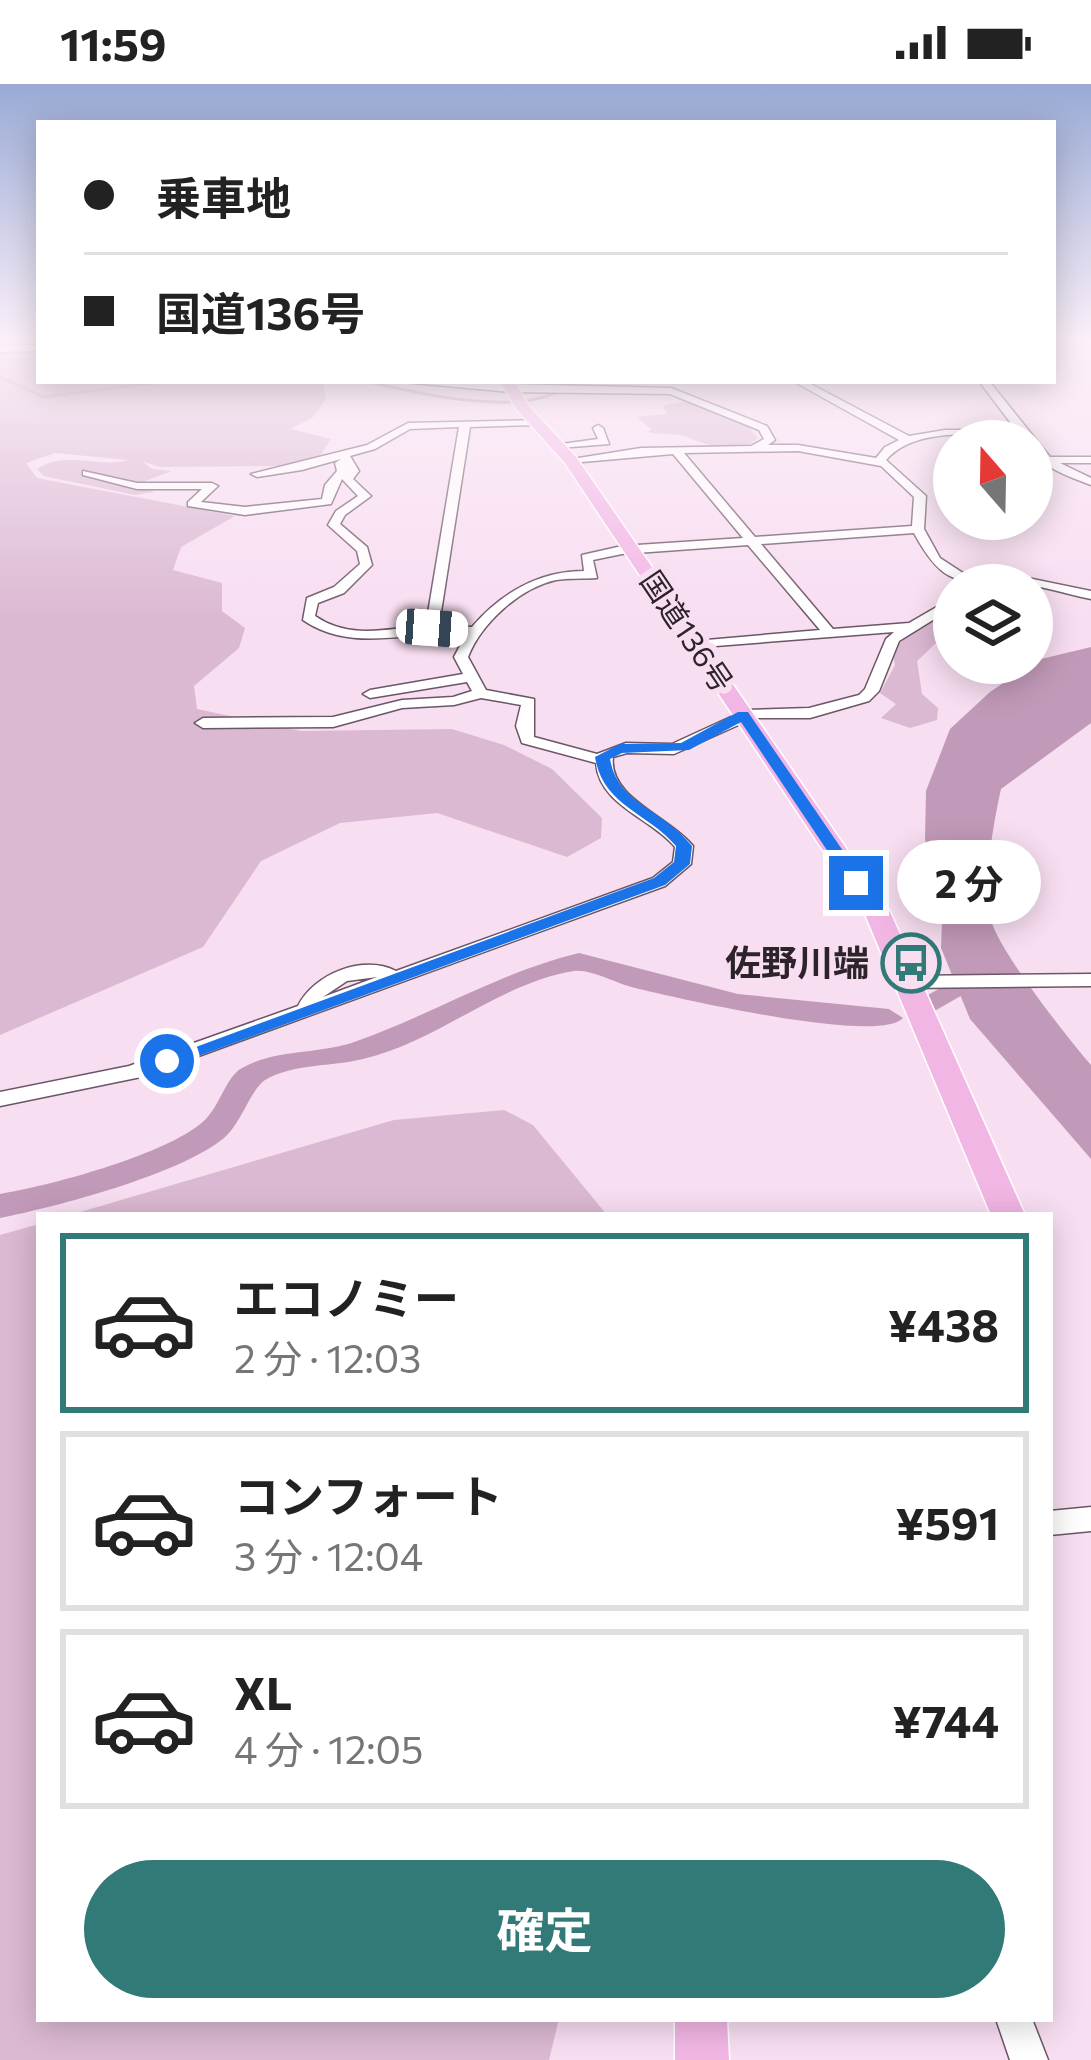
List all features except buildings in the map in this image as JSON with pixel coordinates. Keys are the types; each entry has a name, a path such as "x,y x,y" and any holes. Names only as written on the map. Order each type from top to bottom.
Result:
{"highway":[{"name":"国道136号","path":"546,433 565,453 877,912 914,982 1006,1212"},
{"path":"700,2022 702,2060"}],"street":[{"path":"256,474 341,456 384,443 398,433"},
{"path":"432,628 464,433"},
{"path":"565,453 604,442 600,433"},
{"path":"752,449 770,440 766,433"},
{"path":"895,433 910,441"},
{"path":"879,461 883,452 933,436"},
{"path":"565,453 796,448 879,461 920,496 918,529 940,564"},
{"path":"678,453 829,633"},
{"path":"87,473 131,485 212,486 192,505 242,511 240,499 329,489 343,471 341,456"},
{"path":"341,456 352,471 346,478 365,496 340,513 334,525 362,550 366,565 348,583 312,601 308,617 331,632 360,637 432,628 475,631"},
{"path":"1053,460 1091,460"},
{"path":"1053,464 1091,482"},
{"path":"480,693 460,652 475,631 541,581 592,575 586,558 630,550 918,529"},
{"path":"1053,587 1091,595"},
{"path":"370,694 454,701 480,693 530,702 524,736 531,743 602,760 620,749 683,747 743,715 810,713 870,695 886,663 886,649 908,627 933,613"},
{"path":"694,645 908,627"},
{"path":"203,723 332,722 395,697 470,677"},
{"path":"0,1099 134,1072 307,1007 314,992 343,976 374,970 397,975 659,882 675,872 684,855 678,836 654,815 618,796 606,779 602,760"},
{"path":"914,982 1091,980"},
{"path":"1053,1523 1091,1519"},
{"path":"1015,2022 1029,2060"}],"shaded area":[{"path":"0,433 308,433 331,439 319,458 279,466 160,467 142,461 152,469 172,471 137,484 154,492 135,495 44,476 37,469 60,460 128,460 55,453 26,463 37,478 235,516 181,547 173,570 222,583 222,611 245,628 239,648 194,686 197,709 301,731 452,729 504,745 552,769 602,818 601,838 567,857 437,813 340,823 261,861 203,947 0,1035"},
{"path":"659,433 754,433 758,438 740,447 721,447"},
{"path":"933,615 933,646 917,661 922,694 938,708 937,720 910,728 881,718 896,704 880,693 895,665 892,650"},
{"path":"1091,647 1091,723 1001,789 988,886 991,919 1006,950 1091,1065 1091,1159 970,1019 941,948 942,921 925,839 926,791 950,729 1002,684 1053,684 1053,656"},
{"path":"504,1110 533,1125 605,1212 80,1212 394,1120"},
{"path":"36,1225 36,2022 558,2022 549,2060 0,2060 0,1235"}],"waterway":[{"path":"0,1206 74,1187 196,1142 226,1118 246,1078 274,1064 360,1051 510,983 579,961 636,980 738,1003 889,1018"},
{"path":"921,1007 984,971"}],"place":[{"name":"佐野川端","path":"911,963"}],"route":[{"path":"167,1061 659,882 682,864 684,846 664,822 618,796 606,779 602,757 620,749 683,747 743,715 856,883"}]}
